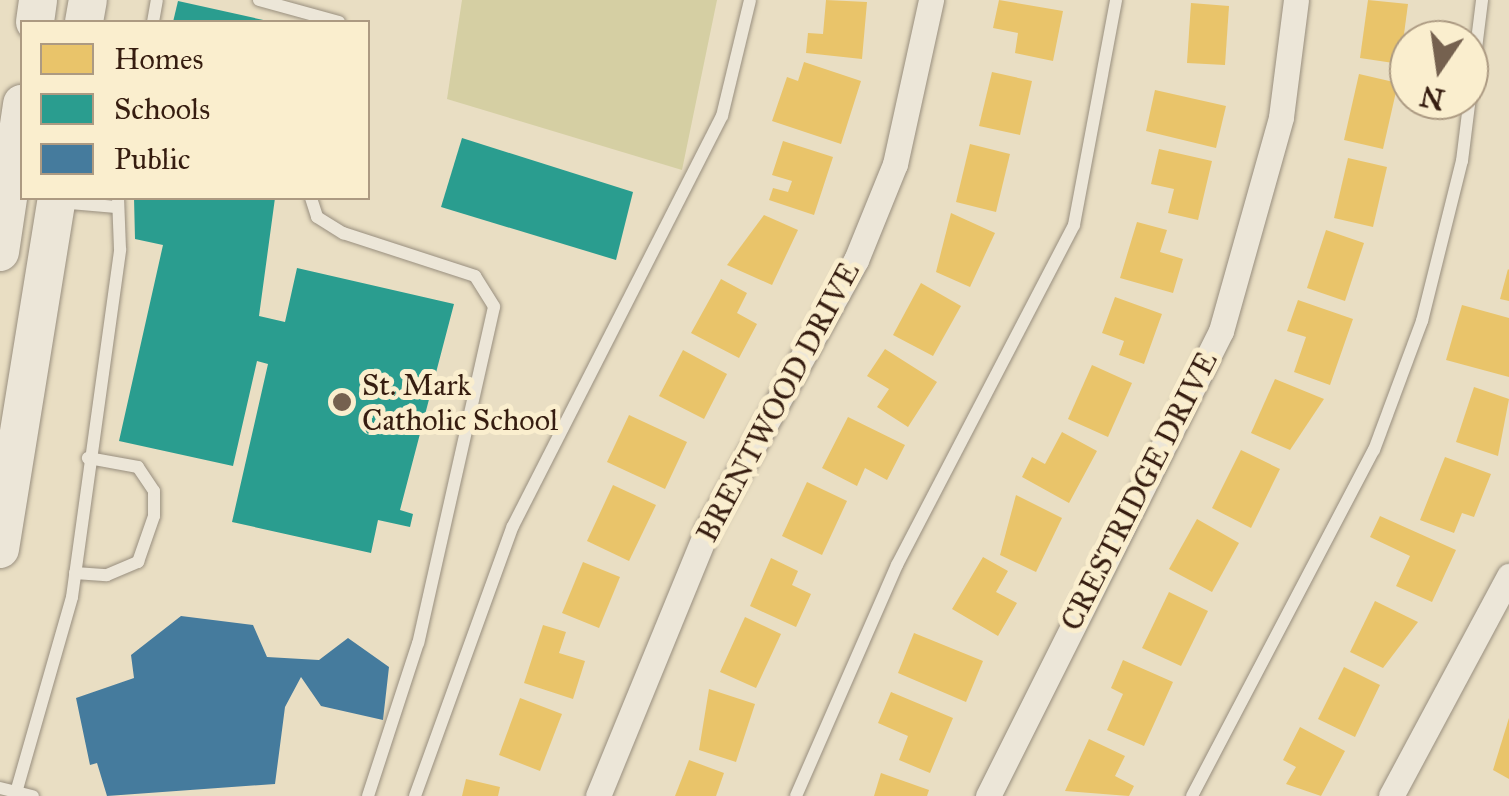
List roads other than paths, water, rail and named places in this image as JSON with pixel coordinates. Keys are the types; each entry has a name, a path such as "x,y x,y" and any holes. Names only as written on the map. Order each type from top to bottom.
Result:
{"main road":[{"path":"0,252 4,196 20,114"},
{"path":"0,549 57,200"}],"street":[{"name":"BRENTWOOD DRIVE","path":"598,796 708,528 856,260 895,164 931,0"},
{"name":"CRESTRIDGE DRIVE","path":"988,796 1221,331 1278,134 1296,0"},
{"path":"1391,796 1509,576"}],"lane":[{"path":"259,0 332,20"},
{"path":"415,796 513,526 722,116 750,0"},
{"path":"796,796 897,565 1074,225 1116,0"},
{"path":"1192,796 1374,450 1422,322 1462,161 1482,0"},
{"path":"16,794 75,573 120,249 117,202 57,200"},
{"path":"312,200 318,217 343,234 475,276 494,307 418,643 368,796"},
{"path":"75,573 107,575 138,562 154,516 154,491 138,467 88,458"},
{"path":"0,788 33,796"}],"place":[{"name":"St. Mark Catholic School","path":"342,402"}]}
